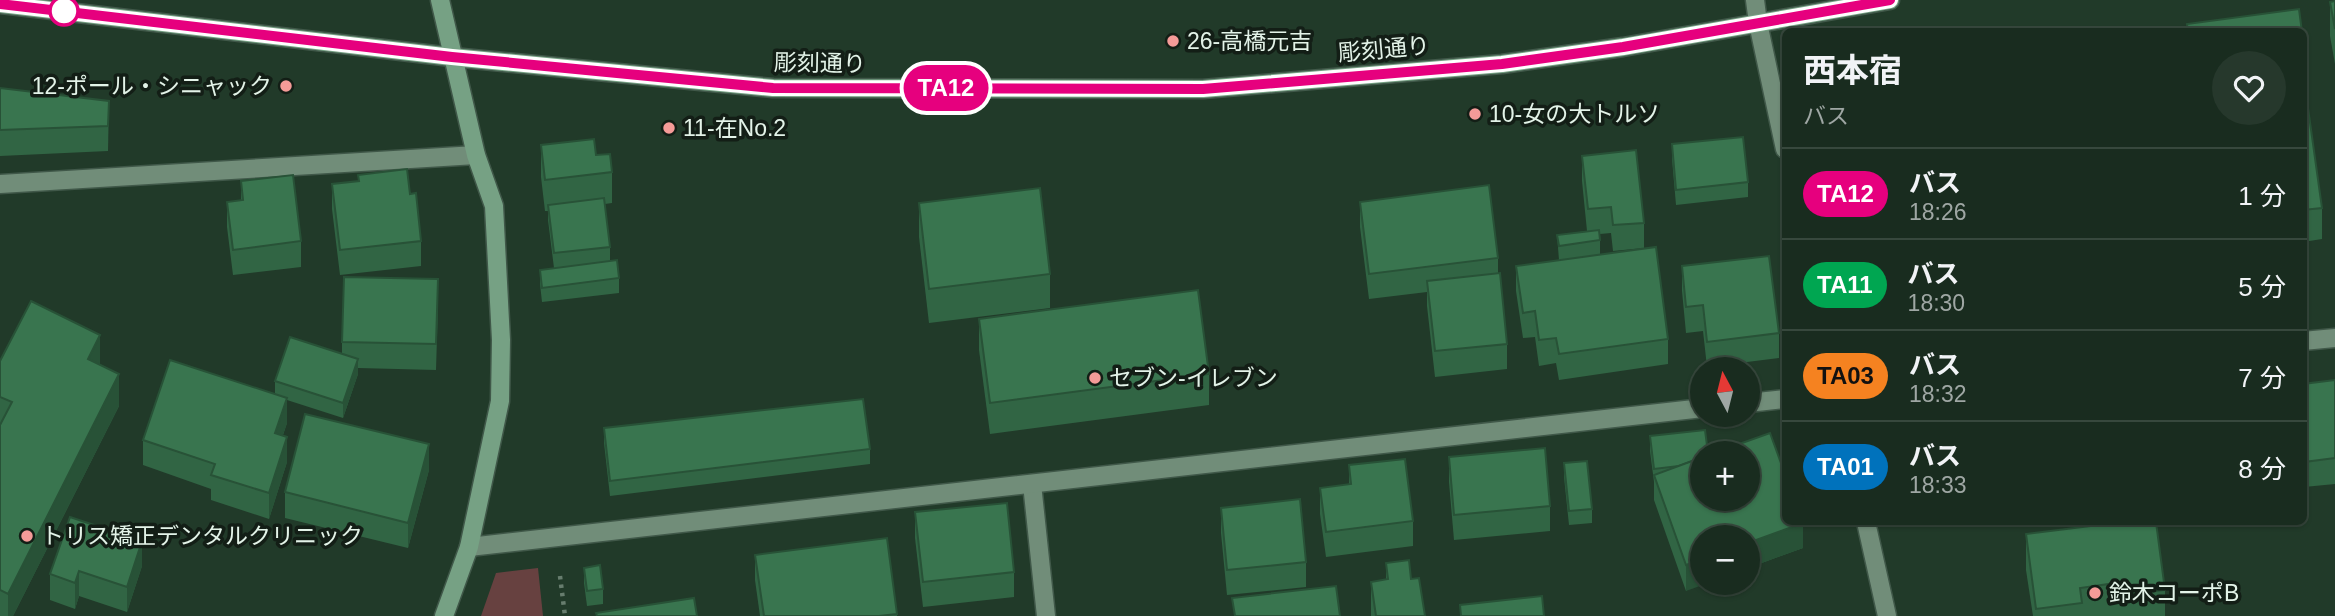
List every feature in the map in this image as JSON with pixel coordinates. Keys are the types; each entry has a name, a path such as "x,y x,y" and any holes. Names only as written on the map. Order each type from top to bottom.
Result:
{"street":[{"path":"440,0 476,155 494,206 501,340 500,401 469,547 444,616"},
{"path":"1755,0 1782,135"},
{"name":"彫刻通り","path":"0,4 452,57 773,88 1203,89 1502,64 1623,47 1890,0"},
{"path":"0,184 476,155"},
{"path":"2307,341 2335,338"},
{"path":"1760,402 1782,399"},
{"path":"469,547 1690,409"},
{"path":"1032,484 1046,616"},
{"path":"1867,525 1887,616"}],"shaded area":[{"path":"538,568 543,616 481,616 496,573"}],"building":[{"path":"2335,1 2335,29 2330,2"},
{"path":"2299,9 2301,28 2188,28 2187,24"},
{"path":"0,88 109,101 108,126 0,130"},
{"path":"2307,108 2308,108 2322,208 2307,210"},
{"path":"1743,137 1748,182 1676,190 1672,144"},
{"path":"594,139 596,155 610,154 612,172 545,180 541,145"},
{"path":"1636,150 1644,223 1613,225 1611,207 1588,209 1582,156"},
{"path":"407,169 410,194 416,193 421,241 340,250 332,184 359,181 358,175"},
{"path":"293,175 301,241 233,250 227,202 243,200 241,181"},
{"path":"1489,185 1498,258 1369,274 1360,202"},
{"path":"1040,188 1050,274 929,289 919,203"},
{"path":"604,198 610,247 554,253 548,205"},
{"path":"1599,230 1600,240 1559,246 1557,235"},
{"path":"1656,247 1668,339 1559,354 1556,338 1539,340 1535,311 1523,313 1516,266"},
{"path":"1769,256 1779,333 1707,342 1703,305 1686,307 1682,266"},
{"path":"617,260 619,278 542,288 540,270"},
{"path":"1500,273 1507,344 1435,351 1427,281"},
{"path":"344,277 438,279 436,344 342,342"},
{"path":"1198,290 1209,374 990,403 979,319"},
{"name":"トリス矯正デンタルクリニック","path":"31,301 100,335 88,359 119,374 8,594 0,590 0,425 12,402 0,397 0,361"},
{"path":"290,337 358,359 343,403 275,381"},
{"path":"170,360 287,398 275,433 287,437 269,493 211,475 215,464 143,440"},
{"path":"2335,380 2335,458 2307,462 2307,384"},
{"path":"863,399 870,449 610,481 604,428"},
{"path":"305,414 429,444 408,523 285,492"},
{"path":"1705,430 1706,441 1690,441 1690,462 1654,469 1650,436"},
{"path":"1770,433 1782,466 1782,525 1798,525 1760,539 1760,525 1690,525 1690,564 1686,565 1654,475 1690,462 1690,511 1760,511 1760,441 1748,441"},
{"path":"1545,448 1550,506 1454,515 1449,457"},
{"path":"1405,459 1413,521 1326,532 1320,488 1351,484 1349,465"},
{"path":"1587,461 1592,509 1569,511 1564,463"},
{"path":"1300,499 1306,562 1227,570 1221,508"},
{"path":"1007,503 1014,572 923,582 915,512"},
{"path":"70,517 142,541 127,587 79,571 75,583 50,574"},
{"path":"2099,525 2156,525 2165,590 2111,597 2109,584 2080,588 2082,603 2036,609 2026,534"},
{"path":"887,538 897,614 764,616 755,555"},
{"path":"1409,560 1411,579 1419,578 1425,616 1376,616 1371,582 1388,579 1386,563"},
{"path":"600,565 603,589 587,591 584,568"},
{"path":"1336,586 1340,616 1235,616 1232,598"},
{"path":"1542,596 1544,616 1461,616 1460,605"},
{"path":"694,598 697,616 597,616 596,613"}],"bus line":[{"name":"TA12","path":"0,4 452,57 773,88 1203,89 1502,64 1623,47 1890,0"}],"place":[{"name":"26-高橋元吉","path":"1173,41"},
{"name":"12-ポール・シニャック","path":"286,86"},
{"name":"10-女の大トルソ","path":"1475,114"},
{"name":"11-在No.2","path":"669,128"},
{"name":"セブン-イレブン","path":"1095,378"},
{"name":"トリス矯正デンタルクリニック","path":"27,536"},
{"name":"鈴木コーポB","path":"2095,593"}]}
